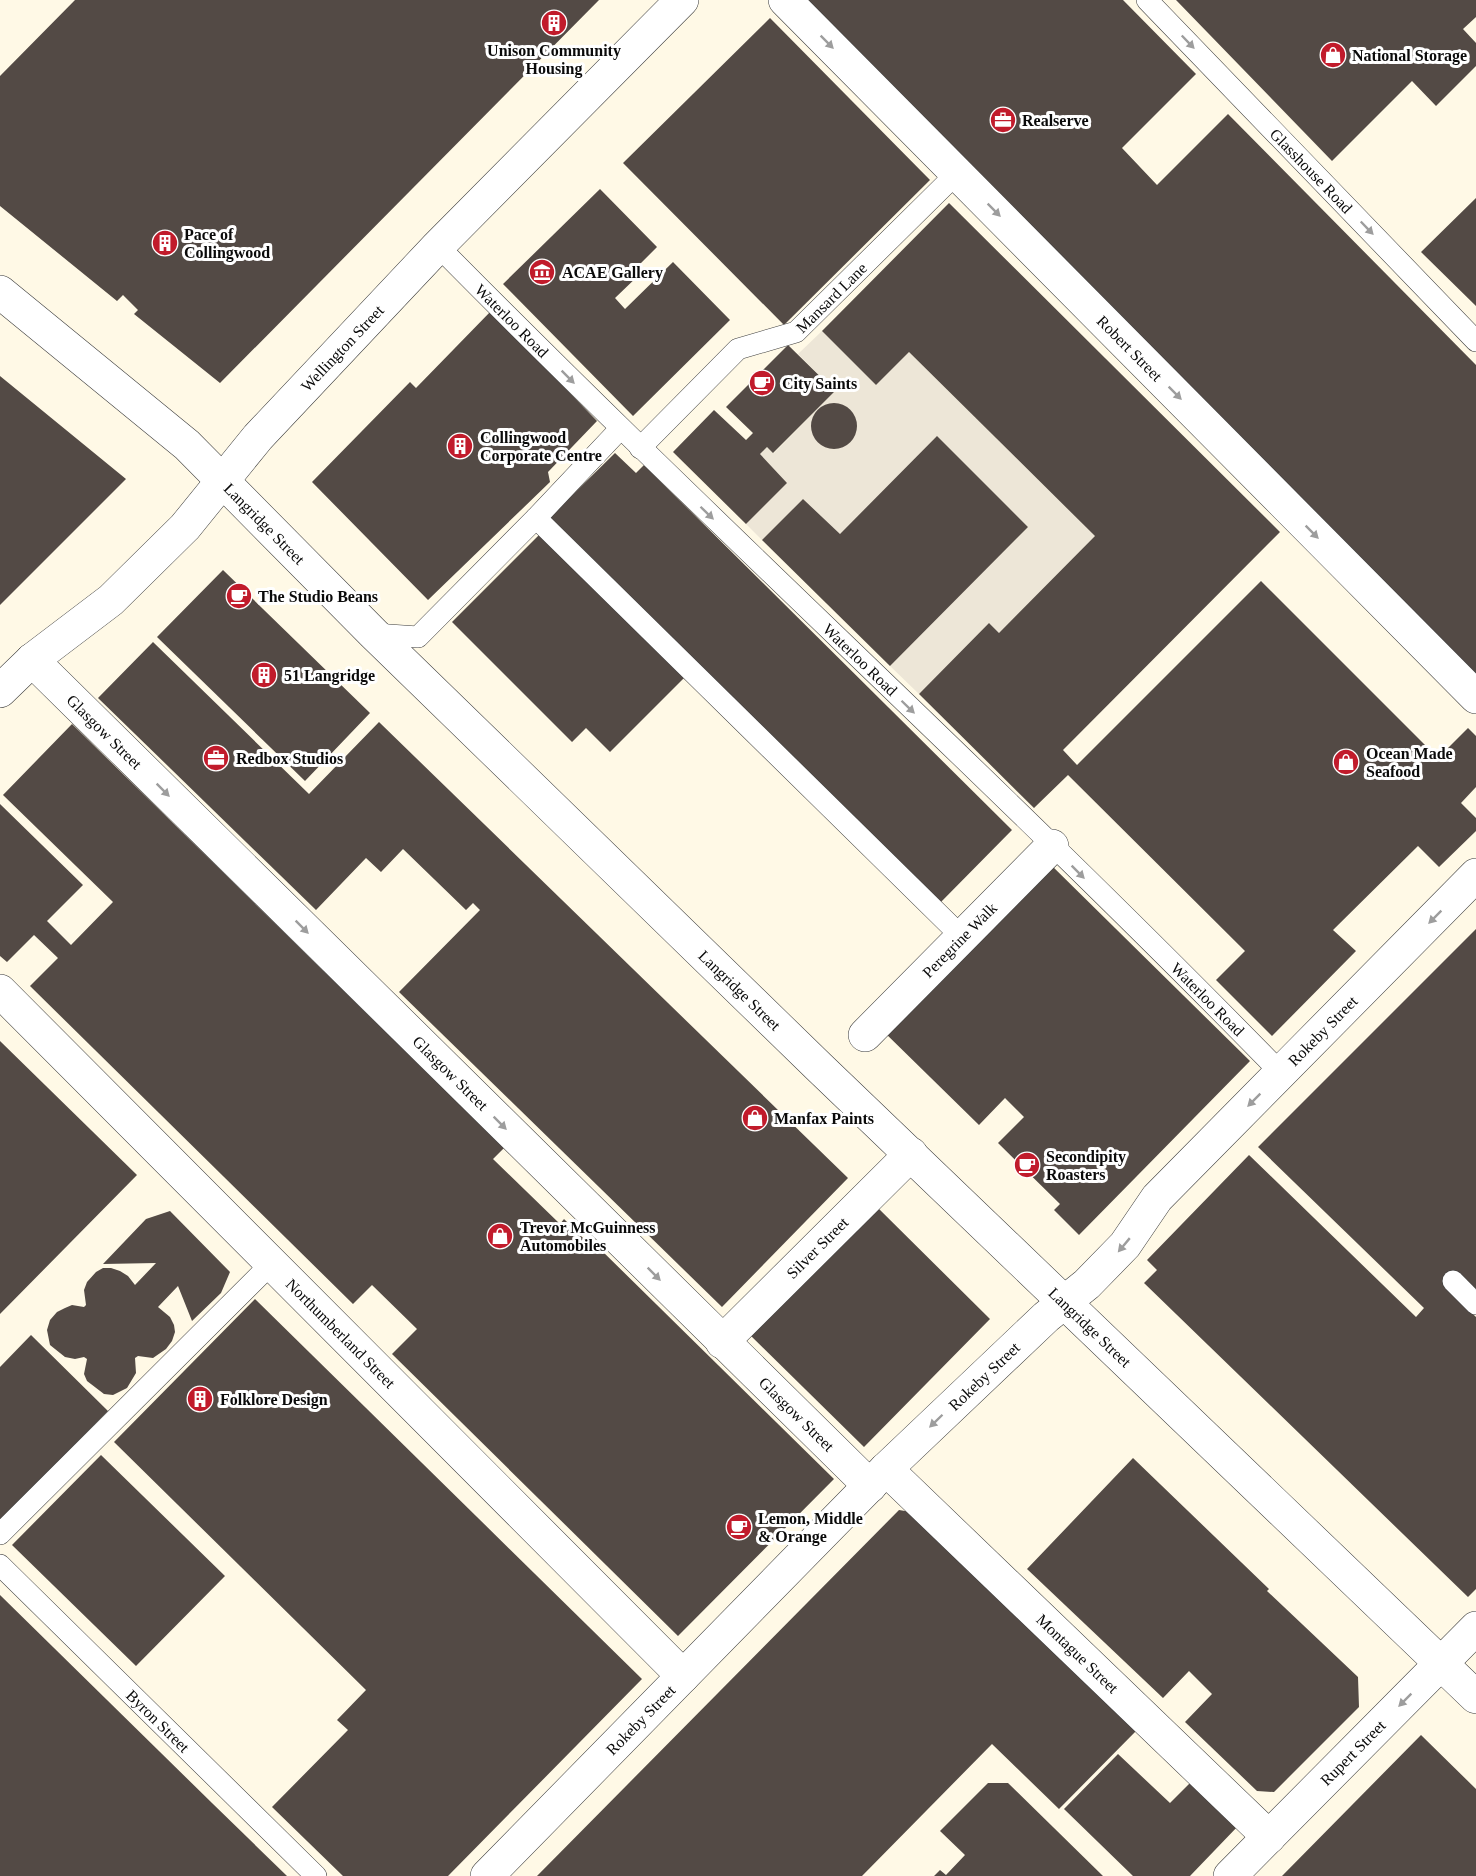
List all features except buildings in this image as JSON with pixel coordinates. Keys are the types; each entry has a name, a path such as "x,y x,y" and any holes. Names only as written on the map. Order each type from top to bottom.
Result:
{"street":[{"name":"Wellington Street","path":"0,691 32,660 111,600 185,527 258,437 438,246 682,0"},
{"name":"Robert Street","path":"786,0 1476,697"},
{"name":"Langridge Street","path":"0,292 176,435 374,634 1063,1302 1476,1697"},
{"name":"Glasgow Street","path":"32,660 722,1342 878,1478"},
{"name":"Peregrine Walk","path":"865,1035 1052,846"},
{"name":"Rokeby Street","path":"487,1876 878,1478 1021,1340 1063,1302 1087,1284 1125,1245 1157,1198 1476,875"},
{"name":"Northumberland Street","path":"0,991 682,1676"},
{"name":"Silver Street","path":"722,1342 910,1154"},
{"name":"Montague Street","path":"878,1478 1269,1837"},
{"name":"Rupert Street","path":"1230,1876 1476,1629"}],"lane":[{"name":"Glasshouse Road","path":"1147,0 1476,341"},
{"name":"Mansard Lane","path":"640,448 738,349 796,332 957,173"},
{"name":"Waterloo Road","path":"438,246 620,429 1052,846 1281,1073"},
{"path":"374,634 418,637 620,429"},
{"path":"536,518 962,938"},
{"path":"0,1533 271,1264"},
{"path":"1453,1281 1476,1304"},
{"name":"Byron Street","path":"0,1565 316,1876"}],"shaded area":[{"path":"822,331 876,385 909,352 1095,536 999,633 989,623 919,694 890,666 1028,527 936,437 840,534 803,499 762,540 746,524 787,483 760,454 767,447 774,453 835,391 798,354"}],"place":[{"name":"Unison Community Housing","path":"554,23"},
{"name":"National Storage","path":"1333,55"},
{"name":"Realserve","path":"1003,120"},
{"name":"Pace of Collingwood","path":"165,243"},
{"name":"ACAE Gallery","path":"542,272"},
{"name":"City Saints","path":"762,383"},
{"name":"Collingwood Corporate Centre","path":"460,446"},
{"name":"The Studio Beans","path":"239,596"},
{"name":"51 Langridge","path":"264,675"},
{"name":"Redbox Studios","path":"216,758"},
{"name":"Ocean Made Seafood","path":"1346,762"},
{"name":"Manfax Paints","path":"755,1118"},
{"name":"Secondipity Roasters","path":"1027,1165"},
{"name":"Trevor McGuinness Automobiles","path":"500,1236"},
{"name":"Folklore Design","path":"200,1399"},
{"name":"Lemon, Middle & Orange","path":"739,1527"}]}
